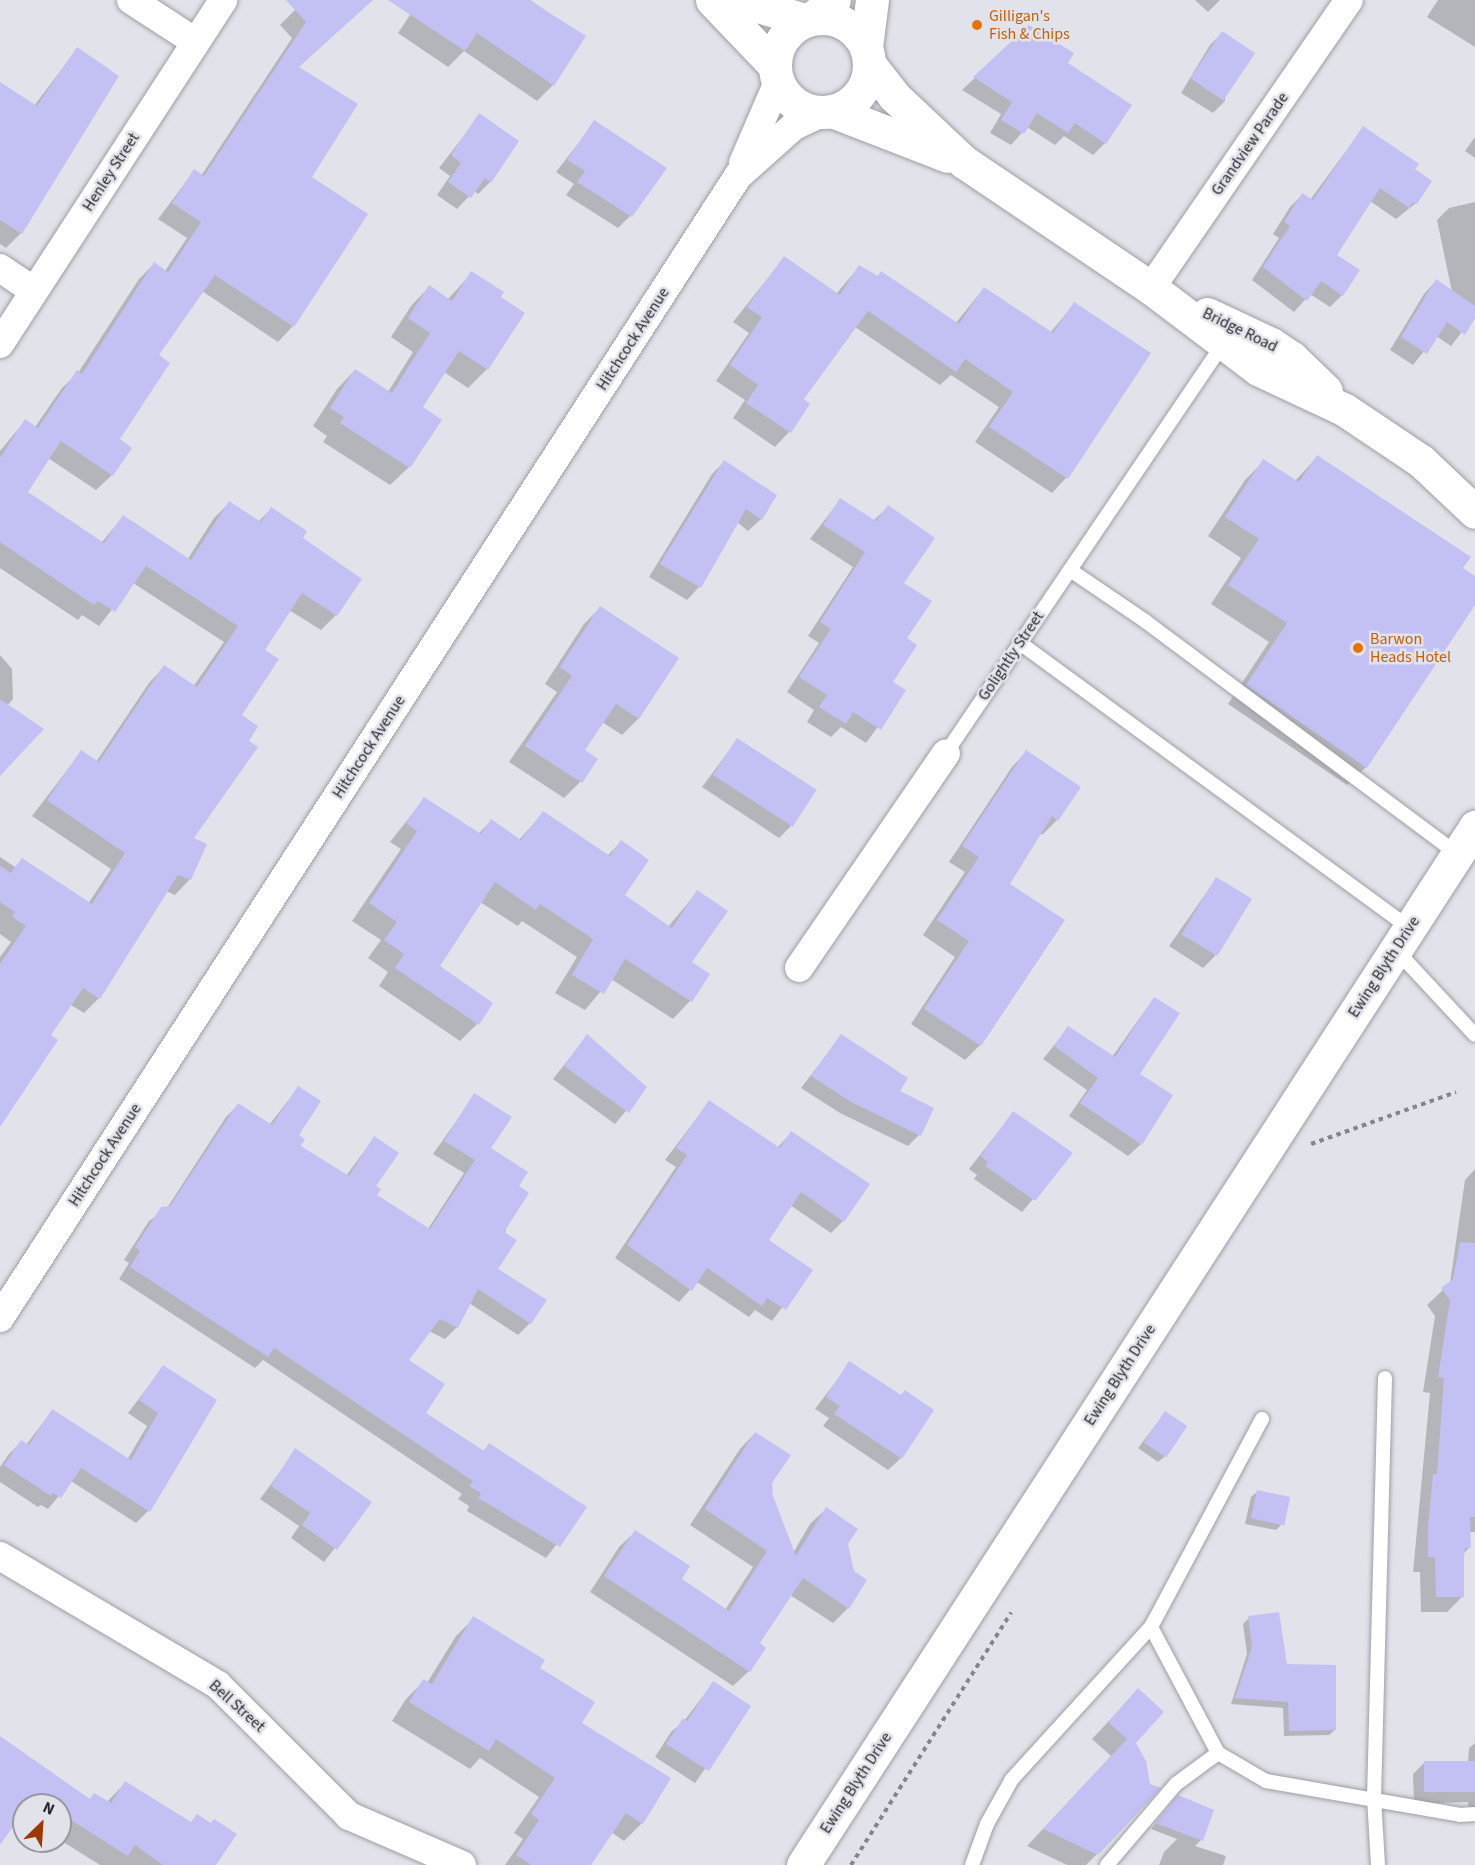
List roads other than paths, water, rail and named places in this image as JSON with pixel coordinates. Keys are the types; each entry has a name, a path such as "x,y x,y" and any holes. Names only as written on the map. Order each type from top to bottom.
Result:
{"main road":[{"path":"712,0 776,74 796,105 828,112 859,95 868,56 872,0"},
{"path":"737,0 817,13 844,22 868,56"},
{"path":"776,74 782,39 817,13"},
{"name":"Bridge Road","path":"868,56 894,96 964,162 1151,288 1258,369 1346,410"},
{"name":"Bridge Road","path":"828,112 964,162"},
{"name":"Bridge Road","path":"1151,288 1278,349 1346,410 1421,461 1475,512"},
{"name":"Bridge Road","path":"1421,461 1475,483"},
{"name":"Ewing Blyth Drive","path":"803,1865 1402,938 1469,844"}],"street":[{"path":"131,0 196,42"},
{"name":"Henley Street","path":"0,344 223,0"},
{"name":"Grandview Parade","path":"1151,288 1349,0"},
{"name":"Hitchcock Avenue","path":"0,1318 738,176 776,74"},
{"name":"Hitchcock Avenue","path":"738,176 794,126 828,112"},
{"path":"0,268 33,290"},
{"name":"Golightly Street","path":"799,968 946,753"},
{"name":"Bell Street","path":"0,1556 219,1685 349,1816 462,1865"}],"lane":[{"name":"Golightly Street","path":"946,753 1224,343"},
{"path":"1070,570 1469,844"},
{"path":"1020,643 1402,938 1475,1035"},
{"path":"1378,1865 1374,1798 1385,1378"},
{"path":"972,1865 987,1824 1012,1779 1151,1627 1262,1419"},
{"path":"1151,1627 1218,1753 1266,1782 1374,1798 1460,1815 1475,1814"},
{"path":"1107,1865 1176,1784 1218,1753"}],"place":[{"name":"Gilligan's Fish & Chips","path":"977,25"},
{"name":"Barwon Heads Hotel","path":"1358,648"}]}
